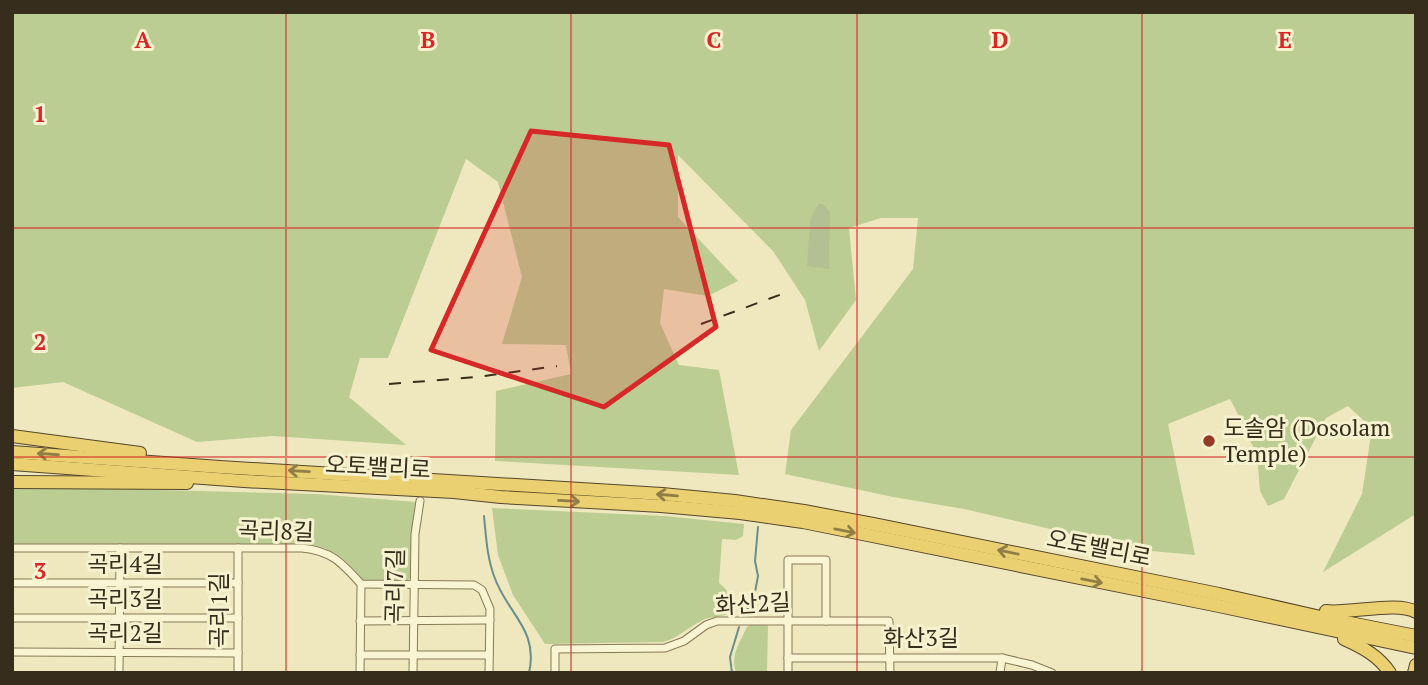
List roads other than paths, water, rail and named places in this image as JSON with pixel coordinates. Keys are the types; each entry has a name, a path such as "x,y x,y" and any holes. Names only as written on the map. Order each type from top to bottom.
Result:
{"highway":[{"path":"12,436 142,453 220,467"},
{"name":"오토밸리로","path":"12,452 501,491 662,494 776,512 815,513 1254,607 1304,625 1412,641"},
{"name":"오토밸리로","path":"12,464 261,482 464,487"},
{"path":"12,482 261,482"},
{"path":"1277,606 1339,612 1404,607 1416,612"},
{"name":"오토밸리로","path":"1254,607 1277,606 1412,641"},
{"path":"1304,625 1362,647 1390,673"},
{"path":"1414,673 1416,665"}],"street":[{"name":"곡리7길","path":"413,673 415,534 420,501"},
{"name":"곡리8길","path":"12,548 302,548 327,553 340,562 361,584"},
{"path":"119,673 120,548"},
{"name":"곡리1길","path":"238,548 238,673"},
{"path":"788,673 788,560 826,560 826,621"},
{"name":"곡리4길","path":"12,583 238,583"},
{"path":"360,673 361,584 472,584 482,590 489,606 489,673"},
{"name":"곡리3길","path":"12,618 238,618"},
{"path":"360,621 490,620"},
{"name":"화산2길","path":"555,673 555,649 665,648 684,641 712,622 788,621 889,621 890,673"},
{"name":"곡리2길","path":"12,652 238,653"},
{"path":"360,655 489,655"},
{"name":"화산3길","path":"788,658 1002,658 1052,673"},
{"path":"1000,673 1002,658"}],"waterway":[{"path":"484,516 488,554 494,576 530,645 529,673"},
{"path":"745,615 755,592 758,576 755,561 758,527"},
{"path":"732,673 730,657 739,627"}],"railway":[{"path":"701,324 782,294"},
{"path":"389,384 477,377 557,366"}],"place":[{"name":"도솔암 (Dosolam Temple)","path":"1209,441"}]}
